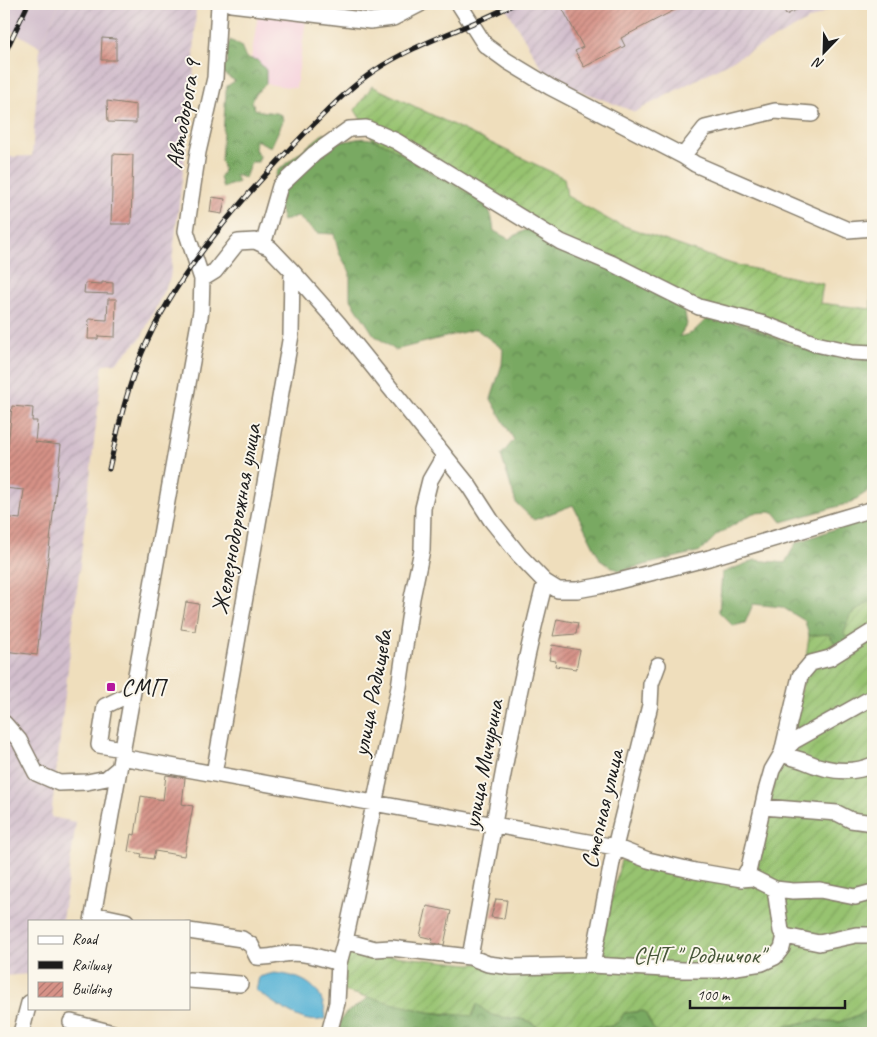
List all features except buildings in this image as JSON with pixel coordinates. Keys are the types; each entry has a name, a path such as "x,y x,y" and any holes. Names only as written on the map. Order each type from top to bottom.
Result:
{"street":[{"name":"Автодорога 9","path":"202,279 186,231 198,152 215,78 219,4"},
{"path":"231,4 370,21 393,18 420,4"},
{"path":"459,4 485,45 507,61 558,91 695,164 848,230 873,228"},
{"path":"683,156 705,128 729,120 775,111 812,114"},
{"path":"263,245 280,186 314,154 349,130 366,128 396,141 561,242 613,264 699,307 764,324 816,344 852,352 873,353"},
{"path":"108,920 91,919 201,311 202,279 215,271 238,242 254,241 270,248 292,271 338,322 468,486 490,520 545,582 558,590 577,590 599,586 709,558 873,509"},
{"name":"Железнодорожная улица","path":"214,774 291,334 292,271"},
{"name":"улица Радищева","path":"329,1033 337,1003 339,963 400,687 412,598 422,550 423,508 430,480 444,456"},
{"name":"улица Мичурина","path":"470,957 493,824 532,631 545,582"},
{"path":"782,753 800,676 811,663 830,658 873,632"},
{"name":"Степная улица","path":"592,965 615,847 650,705 651,684 658,664"},
{"path":"132,693 105,706 99,745 121,758 615,847 648,860 742,879 753,878 775,889 793,891 820,890 855,897 873,892"},
{"path":"742,879 749,868 772,770 782,753 794,741 873,698"},
{"path":"4,723 19,740 36,773 58,783 94,781 107,778 121,758"},
{"path":"782,753 815,767 848,772 862,770 873,765"},
{"path":"763,807 837,813 851,820 873,823"},
{"path":"775,889 780,931 784,936 819,943 856,935 873,934"},
{"path":"190,931 242,940 251,945 257,957 270,958 284,954 304,954 339,963"},
{"path":"345,941 375,949 391,948 470,957 488,964 512,966 592,965 683,970 744,967 762,963 774,957 782,948 784,936"},
{"path":"190,980 240,984"},
{"path":"21,1033 28,1007"},
{"path":"72,1021 113,1033"}],"shaded area":[{"path":"4,4 59,4 40,47 4,26"},
{"path":"59,4 196,4 193,89 170,278 141,338 116,363 103,364 51,817 76,822 62,920 28,920 28,974 4,976 4,157 32,156 40,47"},
{"path":"504,4 839,4 635,112 573,88 544,72"},
{"path":"258,15 306,20 296,88 266,84 266,70 251,59"}],"green space":[{"path":"230,40 241,46 246,58 257,60 266,70 266,84 256,93 252,101 255,109 282,115 283,121 271,147 256,140 255,149 260,157 258,162 251,162 245,178 235,175 238,182 223,188 220,177 224,171 221,160 226,92 227,86 235,81 224,74 223,66 228,62 226,52"},
{"path":"372,86 564,178 567,196 613,222 732,264 823,284 820,303 871,309 871,285 873,285 873,361 824,355 785,343 482,201 430,172 389,146 373,139 355,110"},
{"path":"324,133 337,141 367,138 382,143 430,173 466,190 487,206 494,231 509,239 529,228 666,294 684,309 687,324 679,337 692,333 710,316 741,324 785,343 824,355 873,361 873,488 850,503 782,522 774,512 753,513 717,535 701,551 620,571 601,561 573,505 534,520 516,503 501,455 514,440 491,399 502,364 503,349 476,329 395,350 374,335 350,298 350,272 339,253 334,234 317,233 297,216 283,221 273,186 277,171"},
{"path":"873,515 873,600 850,615 851,642 840,649 828,634 809,636 805,621 782,607 753,604 745,623 733,626 719,612 722,573 755,560 785,563 796,543"},
{"name":"СНТ \" Родничок\"","path":"873,600 873,1009 840,1022 816,1020 771,1029 770,1033 659,1033 653,1028 644,1011 624,1013 620,1021 612,1026 585,1028 575,1033 543,1033 531,1022 490,1014 477,1004 472,1016 428,1012 339,990 347,951 469,964 598,959 621,860 747,886 755,878 773,787 803,682 809,636 828,634 840,649 851,642 844,634 850,615"},
{"path":"369,996 428,1012 450,1015 477,1003 496,1016 530,1022 542,1033 340,1033 340,1025 345,1015"},
{"path":"873,1009 873,1033 770,1033 771,1029 816,1020 840,1022"},
{"path":"645,1011 653,1028 659,1033 575,1033 584,1028 612,1026 623,1013"}],"water":[{"path":"274,973 285,974 303,980 316,990 321,998 326,1018 309,1020 299,1017 256,991 259,977"}],"railway":[{"path":"4,55 28,4"},
{"path":"109,469 131,381 156,323 194,263 238,206 309,129 340,98 365,77 425,43 479,21 514,4"}],"place":[{"name":"СМП","path":"111,687"}]}
